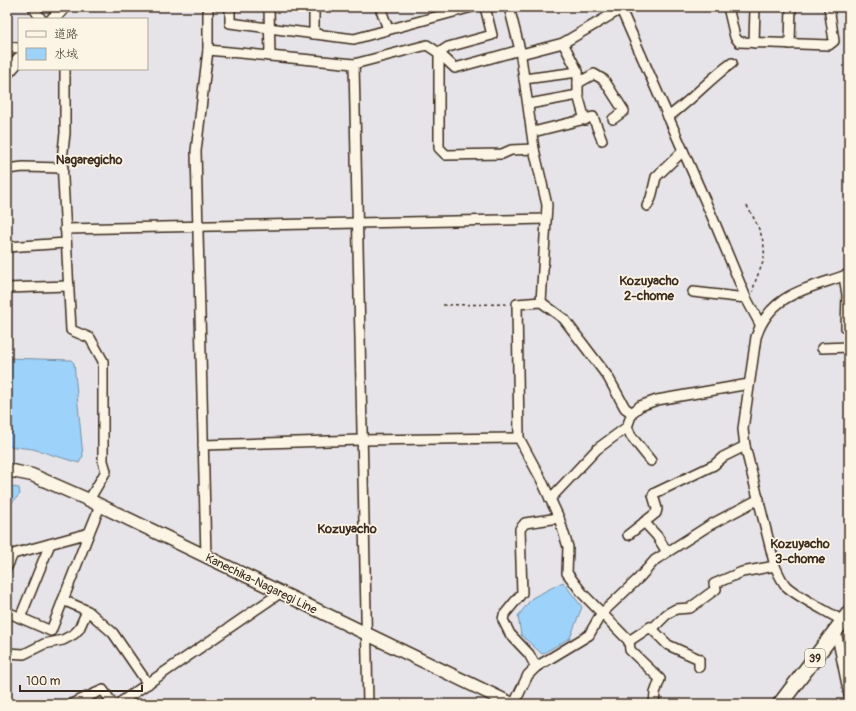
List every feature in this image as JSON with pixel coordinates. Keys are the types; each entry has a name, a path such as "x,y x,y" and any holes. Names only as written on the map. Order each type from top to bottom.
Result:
{"main road":[{"name":"39","path":"780,704 843,622"}],"street":[{"path":"33,7 39,18"},
{"path":"54,18 64,7"},
{"path":"206,557 196,151 208,50 208,7"},
{"path":"230,7 230,23 354,39 472,7"},
{"path":"269,7 270,56"},
{"path":"314,7 314,34"},
{"path":"380,7 388,29"},
{"path":"439,52 448,47 492,35 485,7"},
{"path":"509,7 520,52 533,132 534,149 547,205 541,302"},
{"path":"728,7 735,37 739,42 829,45 834,41 829,7"},
{"path":"754,43 755,7"},
{"path":"790,44 791,7"},
{"path":"208,50 354,64 427,45 439,52 455,68 563,43 620,8 750,298 760,324"},
{"path":"563,43 578,72 578,95 585,120"},
{"path":"7,47 18,48"},
{"path":"439,52 440,148 442,153 446,155 502,154 511,150 534,149"},
{"path":"7,73 18,61"},
{"path":"668,117 683,106 718,73 732,63"},
{"path":"354,64 356,223 368,704"},
{"path":"7,612 52,631 89,533 94,503 106,471 103,461 103,361 90,338 71,330 63,168 65,134 65,70"},
{"path":"524,79 578,72"},
{"path":"578,83 594,74 604,80 624,111 613,119"},
{"path":"528,104 578,95"},
{"path":"533,132 593,117 602,140"},
{"path":"646,206 651,198 656,177 683,151"},
{"path":"7,169 23,167 63,168"},
{"path":"65,229 546,219"},
{"path":"7,247 66,244"},
{"path":"846,328 846,275 785,298 775,305 760,324 756,337 743,428 745,446 775,566 780,578 787,586 843,622 849,695"},
{"path":"7,288 68,286"},
{"path":"693,292 750,298"},
{"path":"632,413 624,408 608,377 564,319 541,302 517,304 518,438 559,518 568,547 567,573 601,614 629,641 630,650 660,679 655,692 654,704"},
{"path":"822,348 849,347"},
{"path":"550,498 597,449 627,427 632,413 640,406 657,400 749,384"},
{"path":"627,427 631,436 651,461"},
{"path":"203,445 361,440 518,438"},
{"path":"628,535 656,513 653,496 655,493 714,465 723,457 745,446"},
{"name":"Kanechika-Nagaregi Line","path":"7,470 32,475 94,503 513,704"},
{"path":"513,704 528,675 536,667 589,635 601,614 639,578 655,560 710,525 759,499"},
{"path":"536,667 529,654 510,634 503,620 504,615 522,593 520,529 522,525 525,523 559,518"},
{"path":"644,522 668,552"},
{"path":"7,567 13,554 89,533"},
{"path":"20,618 50,544"},
{"path":"652,629 667,614 676,609 690,608 716,589 714,584 742,572 775,566"},
{"path":"118,704 280,593"},
{"path":"63,600 87,611 113,633 148,684"},
{"path":"7,653 24,654 44,644 64,640 79,629 87,611"},
{"path":"629,641 650,627 668,645 699,659 699,667"},
{"path":"71,704 103,690 113,704"}],"path":[{"path":"747,206 757,225 764,257 754,281 753,292 750,298"},
{"path":"443,305 517,304"}],"water":[{"path":"7,358 71,360 74,363 83,456 79,463 33,449 7,446"},
{"path":"7,486 19,488 20,494 7,508"},
{"path":"563,582 582,607 570,638 542,654 521,635 518,616 532,598"}],"district":[{"name":"Nagaregicho","path":"89,160"},
{"name":"Kozuyacho 2-chome","path":"649,288"},
{"name":"Kozuyacho","path":"347,529"},
{"name":"Kozuyacho 3-chome","path":"800,552"}]}
